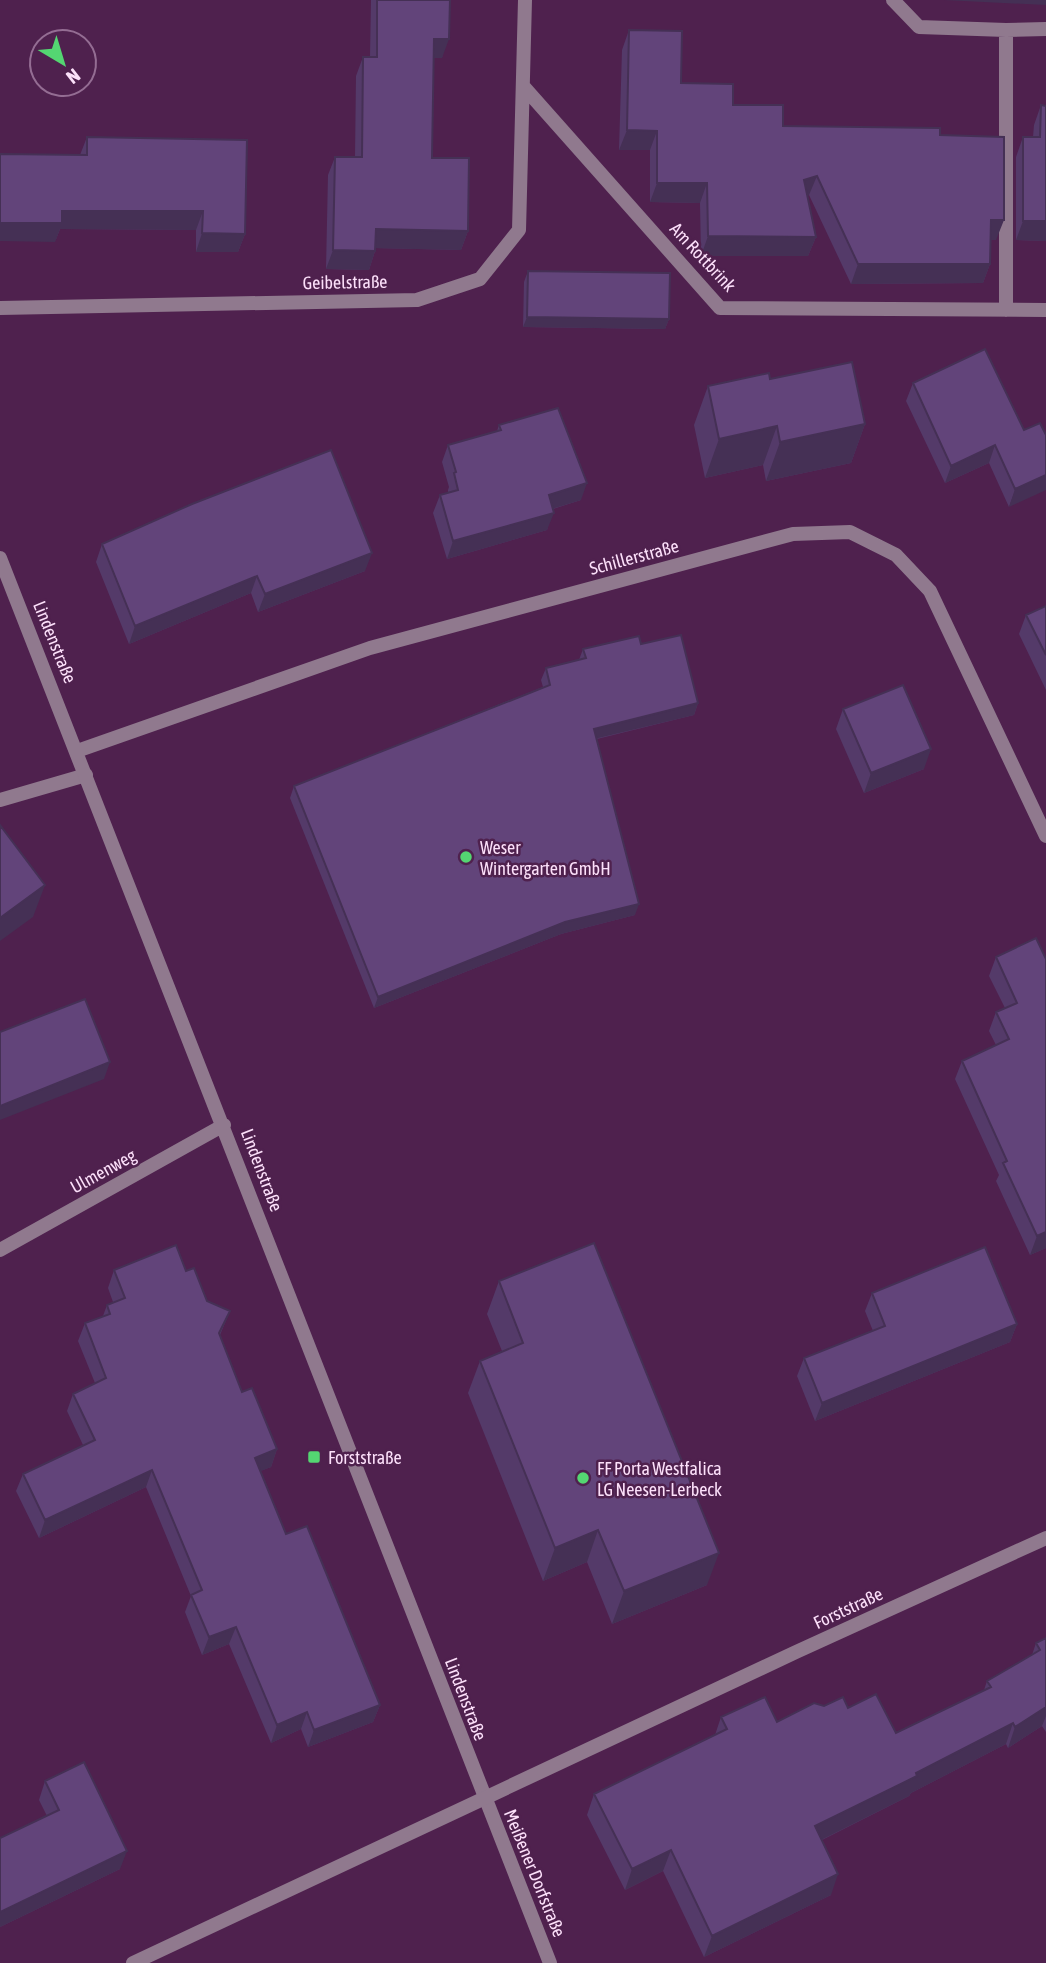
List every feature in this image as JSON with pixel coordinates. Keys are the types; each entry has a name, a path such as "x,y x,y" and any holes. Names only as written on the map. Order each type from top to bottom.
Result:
{"street":[{"path":"523,86 525,0"},
{"path":"893,0 919,27 1046,29"},
{"path":"1006,30 1006,310"},
{"name":"Geibelstraße","path":"0,308 417,300 480,279 519,230 523,86"},
{"name":"Am Rottbrink","path":"523,86 720,308 1046,310"},
{"name":"Schillerstraße","path":"77,751 370,648 793,534 850,532 895,555 930,591 1046,836"},
{"name":"Lindenstraße","path":"0,558 224,1125 484,1798"},
{"path":"0,800 86,775"},
{"name":"Ulmenweg","path":"0,1250 224,1125"},
{"name":"Forststraße","path":"133,1963 1046,1538"},
{"name":"Meißener Dorfstraße","path":"484,1798 550,1963"}],"building":[{"path":"377,0 450,0 449,39 434,39 432,158 469,158 468,231 376,229 375,251 333,250 335,157 362,157 363,57 377,57"},
{"path":"629,30 682,31 681,83 733,84 733,105 783,105 783,126 940,128 940,135 1004,137 1004,220 991,220 990,264 858,264 817,176 804,180 816,237 708,236 707,183 657,183 657,131 627,130"},
{"path":"1041,105 1046,106 1046,221 1023,221 1023,137 1040,137"},
{"path":"87,137 247,140 245,234 202,233 203,211 62,211 62,223 0,223 0,154 87,155"},
{"path":"528,271 670,273 669,319 527,317"},
{"path":"985,349 1024,430 1040,423 1046,435 1046,475 1015,489 995,445 951,466 913,383"},
{"path":"852,362 865,424 780,442 777,426 719,439 708,386 769,373 770,379"},
{"path":"558,408 587,483 549,495 554,513 453,541 440,495 458,490 448,445 501,430 499,425"},
{"path":"331,450 372,553 265,594 257,576 135,626 102,544 192,504"},
{"path":"1046,606 1046,655 1026,615"},
{"name":"Weser Wintergarten GmbH","path":"681,635 698,703 594,729 639,904 565,922 378,997 294,786 550,685 546,668 586,658 583,649 639,636 641,644"},
{"path":"903,685 931,749 871,773 843,709"},
{"path":"0,825 45,885 0,918"},
{"path":"1036,938 1046,959 1046,1232 1037,1236 1003,1163 1007,1161 962,1061 1009,1039 996,1012 1017,1003 996,957"},
{"path":"85,999 110,1062 0,1106 0,1032"},
{"name":"FF Porta Westfalica LG Neesen-Lerbeck","path":"594,1243 719,1553 624,1591 598,1530 555,1548 480,1361 523,1343 499,1281"},
{"path":"176,1245 186,1271 194,1268 207,1301 230,1311 219,1333 242,1392 252,1388 277,1449 255,1458 286,1534 307,1526 380,1705 314,1730 307,1712 277,1725 236,1627 209,1637 191,1595 202,1590 152,1470 45,1520 23,1474 95,1440 73,1394 106,1378 85,1323 110,1314 107,1305 125,1298 114,1270"},
{"path":"985,1247 1017,1324 822,1403 804,1358 885,1326 872,1293"},
{"path":"1046,1638 1046,1707 1015,1727 1013,1723 916,1773 917,1776 815,1826 838,1874 712,1936 671,1850 632,1869 594,1794 727,1729 721,1717 765,1697 777,1722 814,1703 824,1706 843,1697 848,1708 876,1694 896,1733 991,1687 987,1681 1040,1650 1036,1643"},
{"path":"84,1762 127,1851 0,1912 0,1838 59,1810 45,1781"}],"place":[{"name":"Weser Wintergarten GmbH","path":"466,857"},
{"name":"Forststraße","path":"314,1457"},
{"name":"FF Porta Westfalica LG Neesen-Lerbeck","path":"583,1478"}]}
